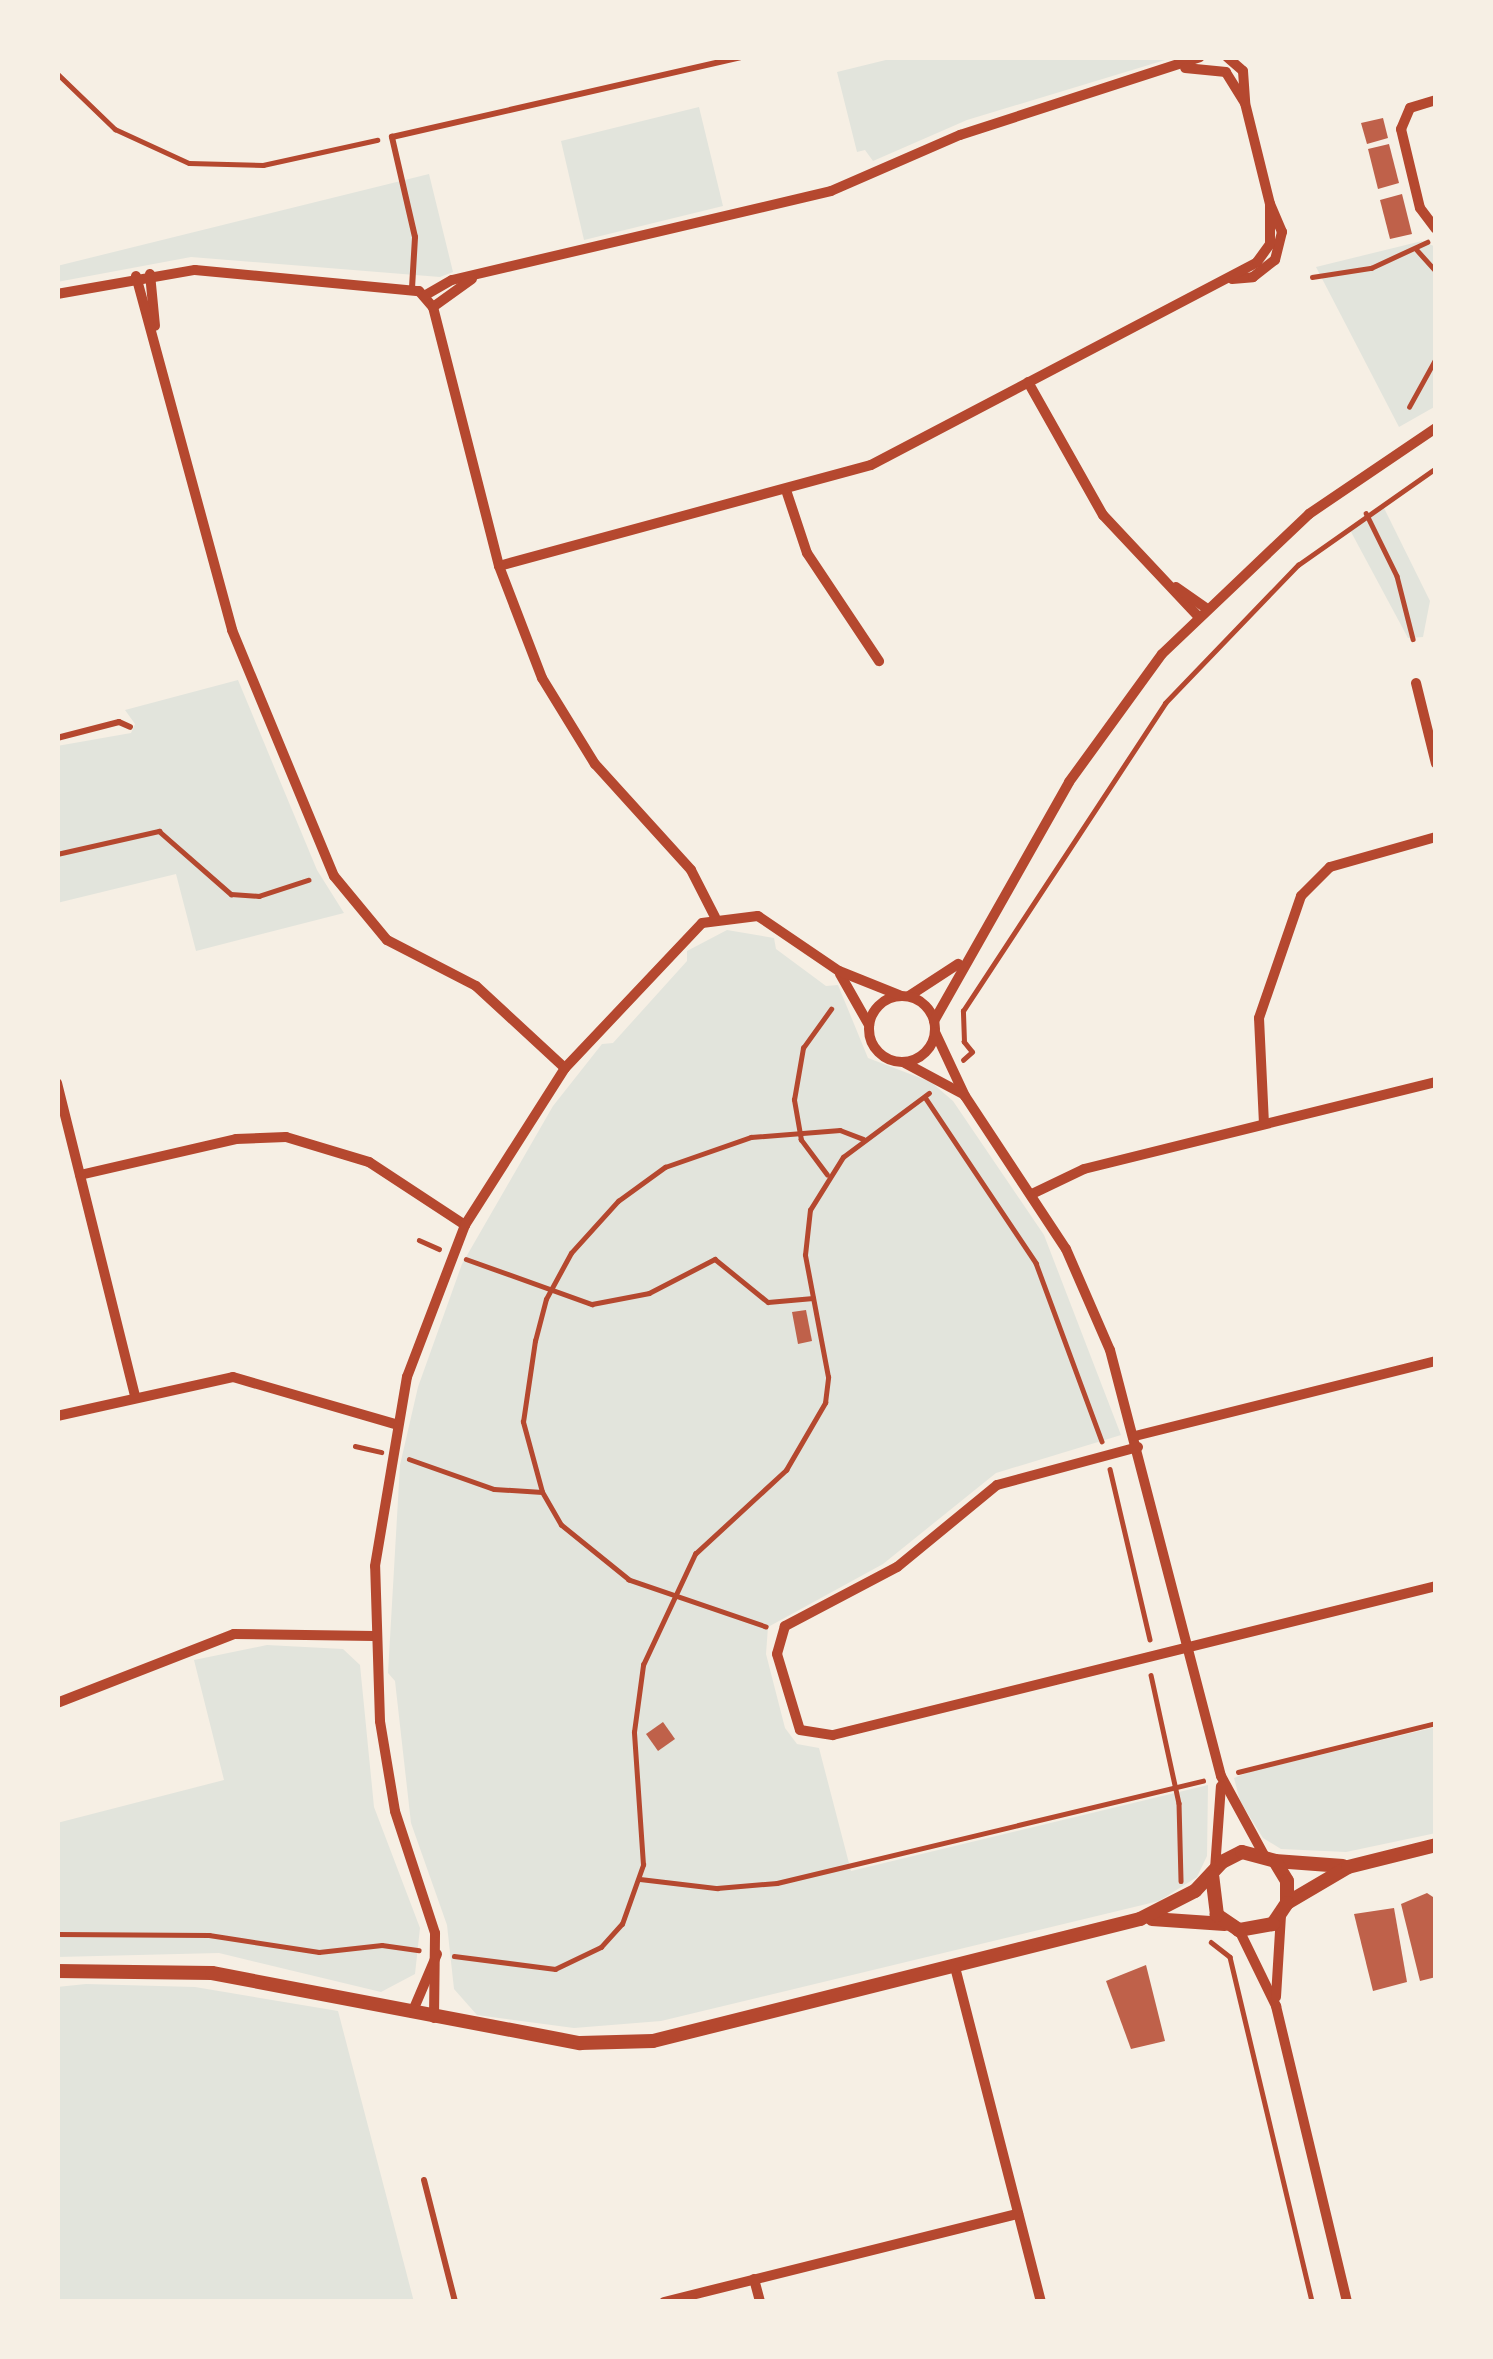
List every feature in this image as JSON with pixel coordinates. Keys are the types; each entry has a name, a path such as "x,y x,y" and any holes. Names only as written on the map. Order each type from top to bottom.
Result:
{"street":[{"path":"424,296 472,279 831,191 976,130 1184,68 1200,57"},
{"path":"499,566 787,493 893,455 1232,279 1253,277 1275,260 1282,232 1270,204 1245,103 1243,71 1226,57"},
{"path":"1184,68 1226,72 1245,103"},
{"path":"1436,100 1410,107 1401,129 1420,208 1436,232"},
{"path":"57,294 136,276 214,270 412,288 424,296 433,308 499,566 528,648 576,736 633,813 691,870 716,917"},
{"path":"150,274 155,326"},
{"path":"136,276 155,326 232,630 334,876 387,940 476,986 565,1068"},
{"path":"433,308 472,279"},
{"path":"1028,382 1103,515 1201,611"},
{"path":"902,1062 927,1050 961,962 1089,751 1201,611 1309,514 1436,428"},
{"path":"787,493 807,553 879,661"},
{"path":"1416,682 1436,764"},
{"path":"1264,1124 1259,1018 1301,896 1330,867 1436,837"},
{"path":"434,2018 437,1954 385,1759 374,1636 395,1424 465,1225 565,1068 675,945 716,917 758,916 838,971 904,996 934,1026 946,1076"},
{"path":"869,1025 875,1008 961,962"},
{"path":"838,971 869,1025 877,1051 946,1076 965,1096 1034,1193 1096,1316 1137,1442 1221,1776 1287,1881 1276,2006"},
{"path":"1034,1193 1084,1169 1436,1082"},
{"path":"57,1083 135,1397"},
{"path":"80,1174 236,1139 286,1138 369,1162 465,1225"},
{"path":"1436,1361 997,1485 897,1567 779,1634 791,1714 800,1730 822,1737 1436,1586"},
{"path":"57,1416 233,1377 395,1424"},
{"path":"57,1703 234,1634 374,1636"},
{"path":"1221,1776 1211,1903 1232,1927 1276,2006 1347,2302"},
{"path":"1140,1919 1262,1929 1348,1867 1436,1845"},
{"path":"57,1971 231,1975 580,2043 653,2041 956,1971 1140,1919 1242,1852 1348,1867"},
{"path":"412,2013 437,1954"},
{"path":"956,1971 1041,2302"},
{"path":"664,2302 1018,2214"},
{"path":"754,2279 760,2302"}],"lane":[{"path":"412,288 415,237 392,136 740,57"},
{"path":"57,738 119,722 130,727"},
{"path":"424,2180 455,2302"}],"path":[{"path":"57,73 115,129 189,163 263,166 392,136"},
{"path":"1312,277 1371,268 1417,250 1436,232"},
{"path":"1417,250 1436,271"},
{"path":"1436,294 1436,310"},
{"path":"1409,407 1436,358"},
{"path":"57,1934 209,1935 319,1952 382,1945 518,1969 573,1962 611,1938 640,1879 634,1713 670,1600 704,1542 775,1482 821,1416 829,1377 813,1298 807,1223 827,1175 863,1139 925,1097 972,1052 964,1042 964,1011 1143,732 1267,593 1366,513 1436,467"},
{"path":"1366,513 1397,576 1414,639"},
{"path":"57,854 159,831 231,894 269,894 308,880"},
{"path":"827,1175 798,1132 799,1061 831,1009"},
{"path":"925,1097 1036,1263 1074,1349 1106,1455 1176,1787"},
{"path":"779,1634 743,1616 670,1600 587,1552 542,1492 522,1413 550,1290 601,1217 665,1167 718,1144 798,1132 849,1131 863,1139"},
{"path":"419,1240 592,1304 623,1301 716,1258 768,1302 813,1298"},
{"path":"355,1446 482,1486 542,1492"},
{"path":"1251,1769 1436,1723"},
{"path":"640,1879 741,1887 850,1868 1221,1776"},
{"path":"1250,2036 1312,2302"}],"shaded area":[{"path":"898,57 1175,57 967,120 873,161 865,150 857,152 837,72"},
{"path":"699,107 723,206 584,240 561,141"},
{"path":"429,174 453,272 440,277 191,257 57,282 57,266"},
{"path":"1422,241 1436,247 1436,406 1399,427 1316,267"},
{"path":"1383,506 1430,601 1423,637 1408,638 1350,530"},
{"path":"238,680 317,870 344,913 196,951 176,874 57,903 57,746 131,733 135,724 125,710"},
{"path":"727,930 774,938 776,949 826,986 838,985 868,1058 931,1082 953,1101 1044,1235 1121,1435 996,1473 883,1564 768,1627 766,1654 785,1728 797,1744 819,1748 851,1871 1208,1785 1207,1856 1197,1877 1159,1901 661,2021 574,2028 477,2015 454,1989 447,1925 411,1823 395,1681 388,1673 400,1465 418,1387 462,1264 553,1106 602,1044 613,1043 687,961 687,951"},
{"path":"267,1645 343,1649 360,1665 374,1807 420,1928 415,1974 381,1992 219,1953 57,1957 57,1823 224,1780 194,1660"},
{"path":"1436,1727 1436,1833 1346,1852 1281,1849 1263,1838 1240,1801 1234,1778 1249,1772"},
{"path":"57,1987 195,1987 338,2011 414,2302 57,2302"}],"building":[{"path":"1383,118 1388,138 1367,144 1361,123"},
{"path":"1389,144 1399,183 1378,189 1368,149"},
{"path":"1402,194 1412,234 1390,239 1380,200"},
{"path":"806,1310 812,1341 798,1344 792,1312"},
{"path":"663,1722 675,1739 658,1751 646,1734"},
{"path":"1427,1893 1436,1899 1436,1977 1420,1981 1401,1904"},
{"path":"1394,1908 1407,1982 1373,1991 1354,1914"},
{"path":"1146,1965 1165,2041 1131,2049 1106,1981"}]}
